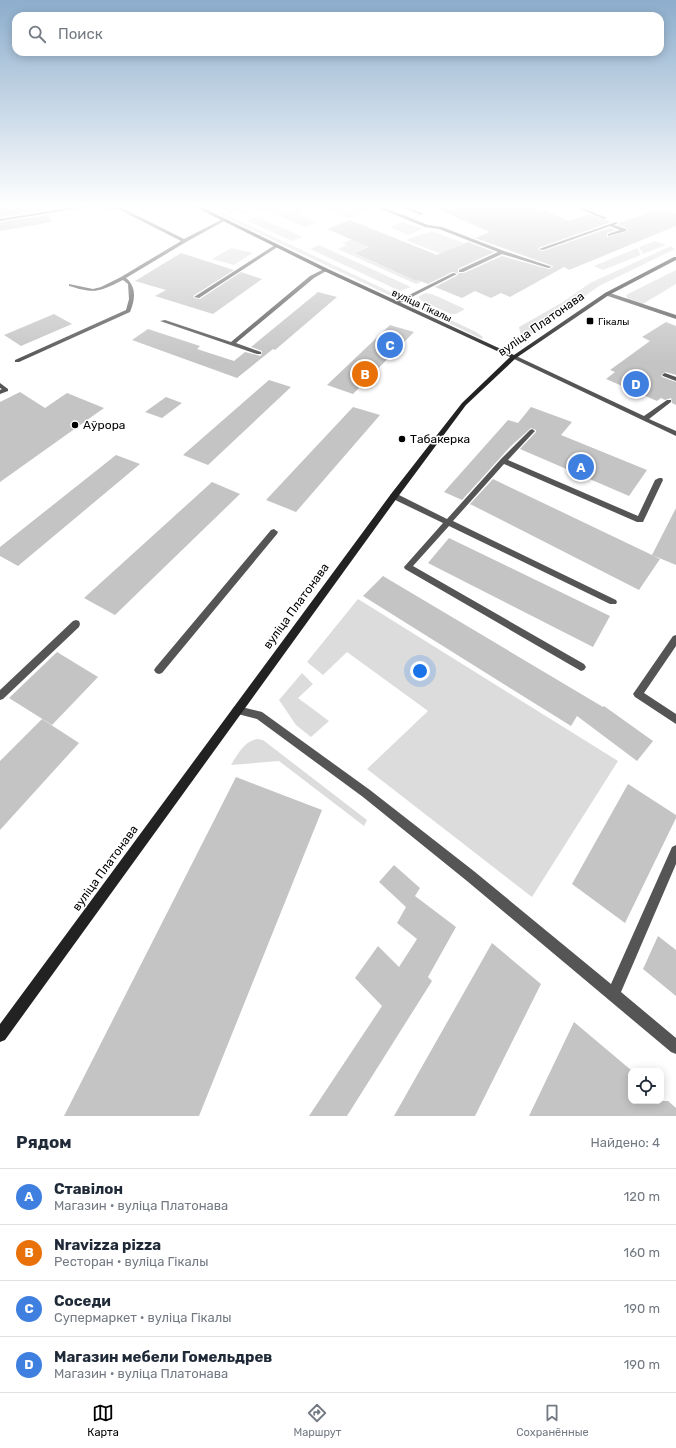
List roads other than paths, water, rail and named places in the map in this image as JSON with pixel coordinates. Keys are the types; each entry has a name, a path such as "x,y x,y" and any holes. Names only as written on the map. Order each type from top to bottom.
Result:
{"main road":[{"name":"вуліца Гікалы","path":"299,257 514,358"},
{"name":"вуліца Платонава","path":"0,1035 394,496 464,404 514,358 607,294 676,258"}],"lane":[{"path":"71,285 88,291 98,291 157,257"},
{"path":"197,297 259,257"},
{"path":"461,271 491,257"},
{"path":"517,257 550,268"},
{"path":"232,344 312,277 326,270"},
{"path":"396,303 455,274"},
{"path":"17,361 128,311 132,299 130,284 123,278"},
{"path":"607,294 676,317"},
{"path":"163,321 260,353"},
{"path":"514,358 676,434"},
{"path":"665,375 676,379"},
{"path":"0,385 6,390 0,392"},
{"path":"645,419 669,401"},
{"path":"532,431 503,461 408,567 581,667"},
{"path":"503,461 640,520 659,480"},
{"path":"394,496 613,602"},
{"path":"159,670 274,532"},
{"path":"0,696 76,624"},
{"path":"676,639 638,694 676,720"},
{"path":"237,710 259,715 299,743 408,827 676,1048"},
{"path":"613,995 676,851"}],"place":[{"name":"Гікалы","path":"590,321"},
{"name":"Соседи","path":"390,345"},
{"name":"Nravizza pizza","path":"365,374"},
{"name":"Магазин мебели Гомельдрев","path":"636,384"},
{"name":"Аўрора","path":"75,425"},
{"name":"Табакерка","path":"402,439"},
{"name":"Ставілон","path":"581,467"}]}
